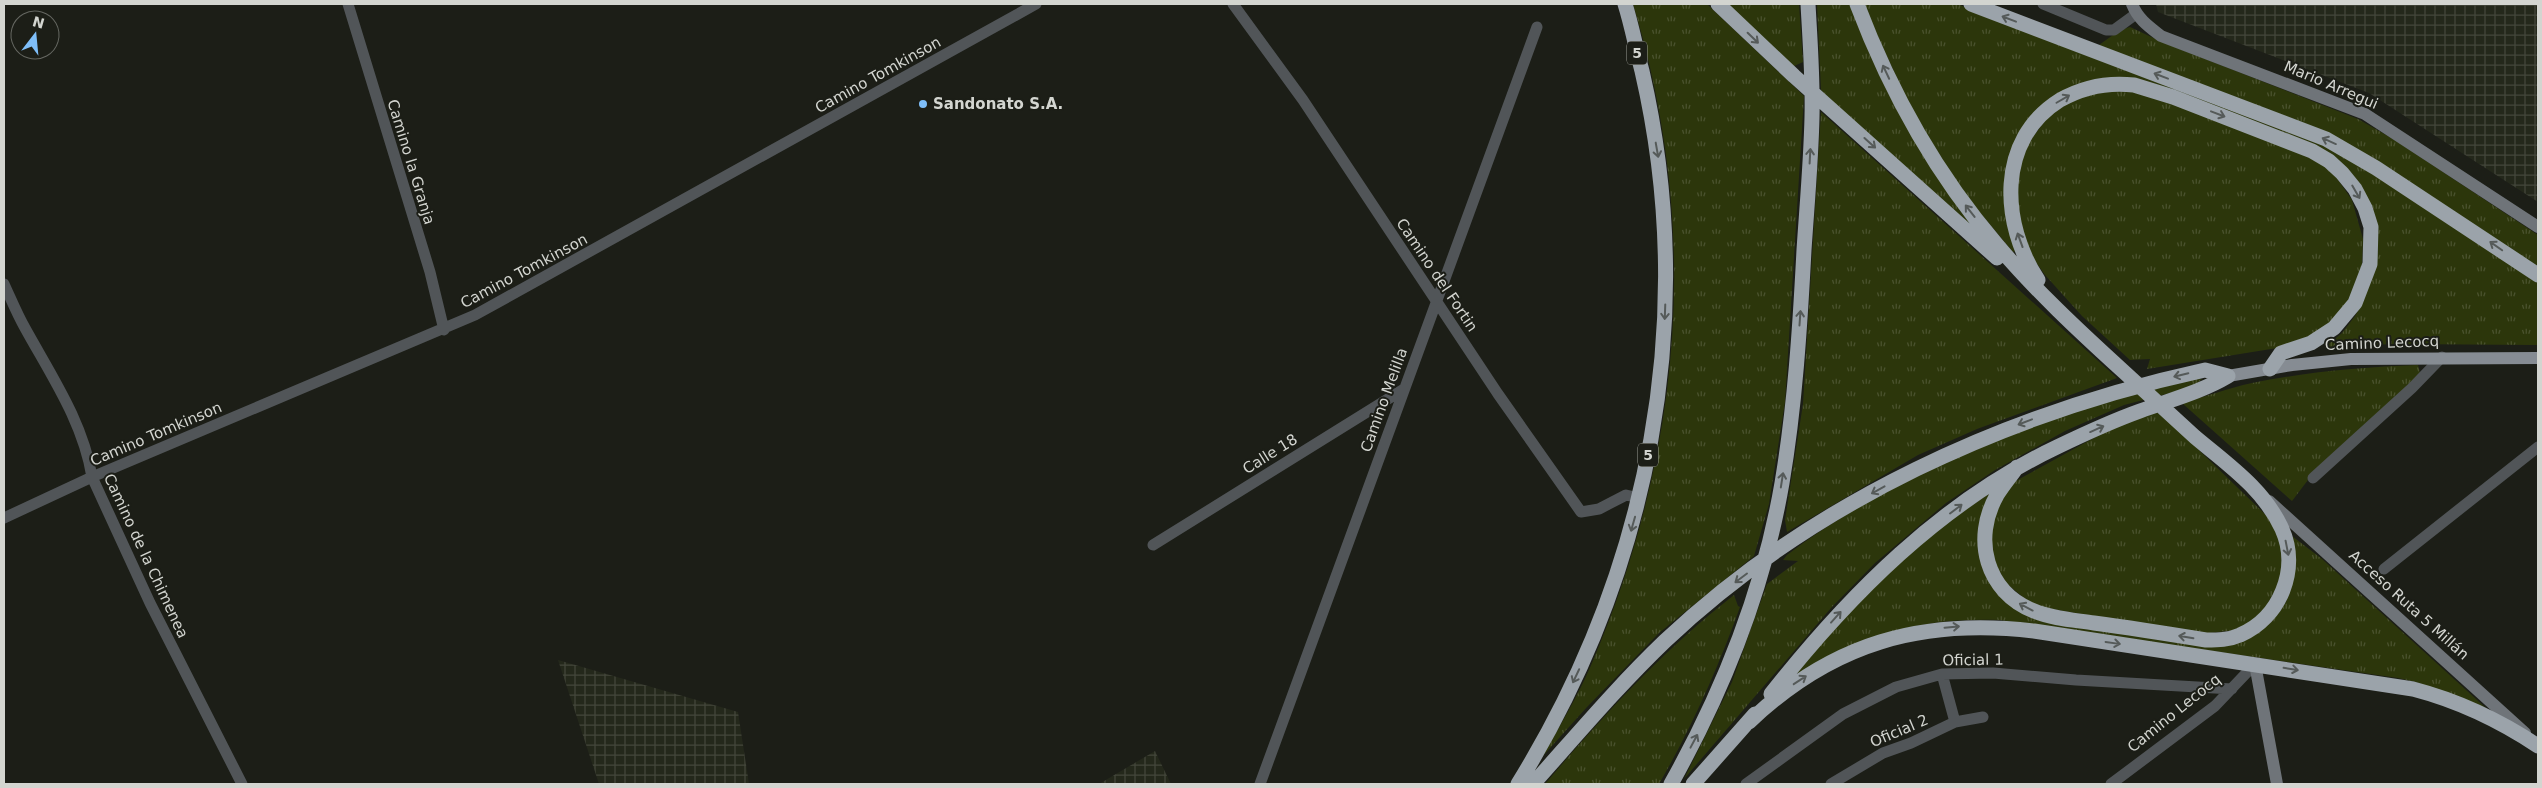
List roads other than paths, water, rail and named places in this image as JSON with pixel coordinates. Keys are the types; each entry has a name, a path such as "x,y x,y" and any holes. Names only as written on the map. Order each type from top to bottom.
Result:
{"highway":[{"name":"5","path":"1518,784 1566,698 1598,629 1620,568 1639,498 1651,439 1664,344 1665,228 1660,166 1649,102 1625,4"},
{"path":"1718,4 1794,76 2034,292 2061,312"},
{"path":"1671,784 1712,707 1750,605 1782,484 1800,316 1812,115 1808,4"},
{"path":"1857,4 1892,85 1918,134 1966,207 1997,246 2110,360 2256,490 2283,531 2289,559 2285,586 2273,608 2253,628 2226,640 2206,640 2049,616 2034,611 2010,597 1991,573 1984,543 1985,528 1993,504 2017,467"},
{"path":"1971,4 2326,139 2376,168 2538,275"},
{"path":"2061,312 2029,266 2012,218 2011,173 2020,143 2041,114 2068,96 2086,89 2118,83 2150,89 2312,151 2329,160 2355,188 2365,208 2371,227 2370,264 2355,303 2334,328 2311,343 2281,353 2270,369"},
{"path":"1533,784 1633,673 1684,624 1777,551 1854,503 1939,458 2062,408 2205,370 2228,376"},
{"path":"1693,784 1749,722 1833,620 1879,572 1943,518 2017,467 2112,422 2212,386 2228,376"},
{"path":"1749,722 1783,691 1834,661 1896,637 1937,628 1963,626 2006,628 2382,683 2438,695 2481,713 2538,745"}],"main road":[{"name":"Camino Lecocq","path":"2228,376 2351,359 2442,357 2538,358"}],"street":[{"name":"Camino la Granja","path":"348,4 430,272 444,330"},
{"name":"Camino Tomkinson","path":"4,518 92,477 444,330 557,271 1036,4"},
{"name":"Camino del Fortin","path":"1233,4 1303,100 1436,301 1581,512 1599,510 1626,495 1639,498"},
{"path":"2043,4 2106,30 2114,30 2134,9"},
{"name":"Mario Arregui","path":"2134,9 2161,36 2365,114 2538,227"},
{"name":"Camino Melilla","path":"1260,784 1538,27"},
{"name":"Camino de la Chimenea","path":"4,284 71,412 88,456 92,477 150,603 242,784"},
{"path":"2313,478 2412,388 2442,357"},
{"name":"Calle 18","path":"1153,545 1404,389"},
{"path":"2384,569 2538,447"},
{"name":"Acceso Ruta 5 Millán","path":"2256,490 2538,745"},
{"path":"2255,664 2277,784"},
{"name":"Camino Lecocq","path":"2111,784 2215,706 2255,664"},
{"name":"Oficial 1","path":"1754,782 1843,714 1896,687 1942,674 1993,673 2232,689"},
{"path":"1942,674 1955,722"},
{"name":"Oficial 2","path":"1831,784 1883,753 1911,743 1955,722 1983,717"}],"place":[{"name":"Sandonato S.A.","path":"923,104"}]}
